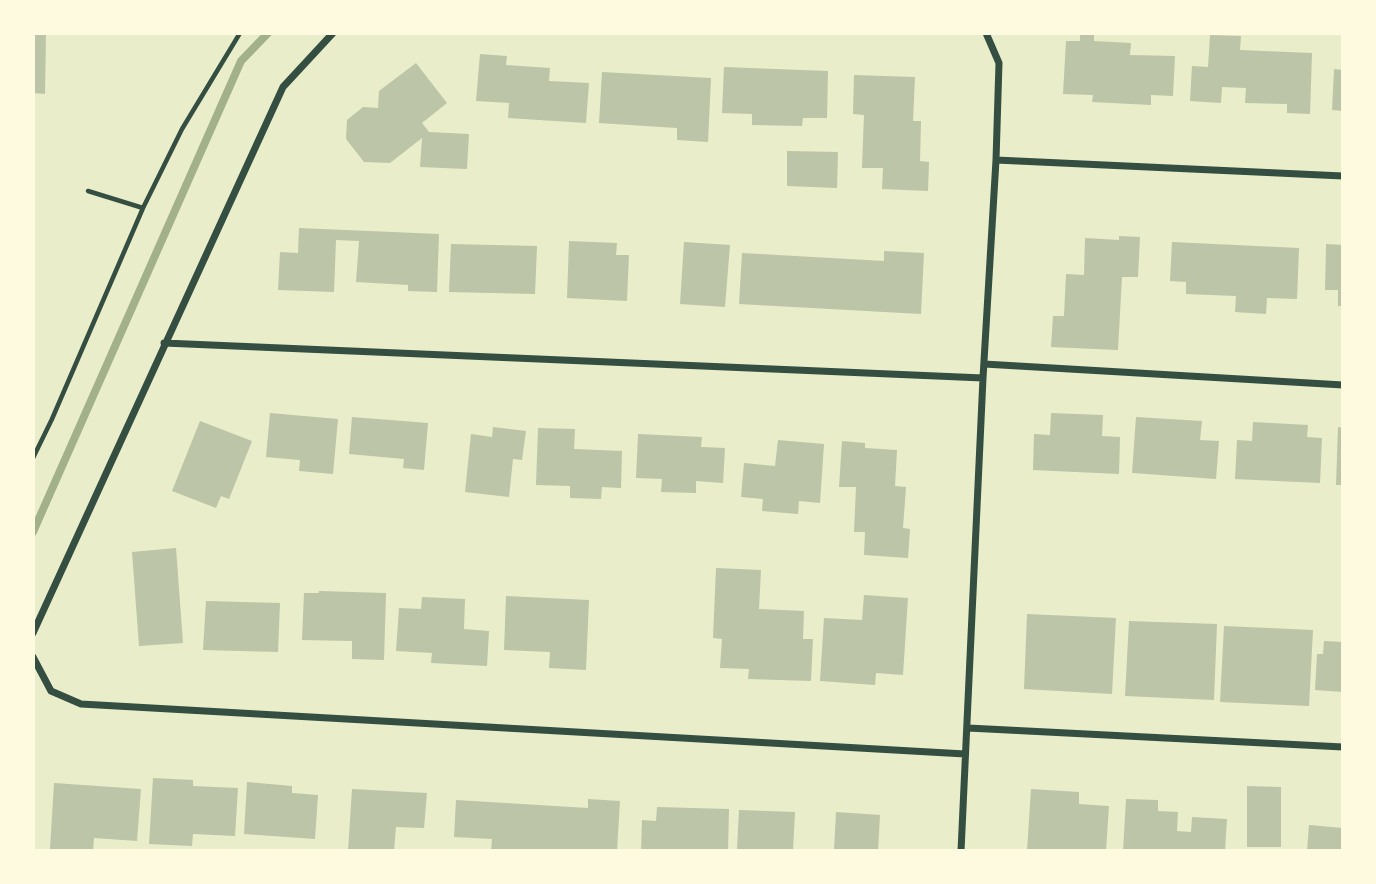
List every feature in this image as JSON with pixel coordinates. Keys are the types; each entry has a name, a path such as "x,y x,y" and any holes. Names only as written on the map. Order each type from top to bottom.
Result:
{"street":[{"path":"33,633 283,88 333,33"},
{"path":"961,851 999,63 986,33"},
{"path":"996,160 1343,176"},
{"path":"164,343 983,378"},
{"path":"984,363 1343,385"},
{"path":"33,657 51,691 81,704 965,754"},
{"path":"968,729 1343,747"}],"path":[{"path":"33,458 143,208 182,129 240,33"},
{"path":"88,191 143,208"}],"building":[{"path":"33,33 46,33 45,94 33,93"},
{"path":"1080,33 1094,33 1094,41 1131,43 1130,55 1175,56 1173,96 1151,95 1151,105 1092,102 1093,95 1063,94 1066,41 1080,41"},
{"path":"1210,35 1241,36 1240,50 1312,53 1310,114 1287,113 1287,104 1245,103 1246,88 1222,87 1221,103 1190,101 1192,66 1208,67"},
{"path":"480,54 507,56 506,65 550,68 549,81 589,83 586,123 508,118 509,103 476,101"},
{"path":"416,63 447,103 422,123 429,132 469,134 467,169 420,167 422,138 390,163 364,162 346,139 347,120 363,107 378,108 379,91"},
{"path":"724,67 828,71 827,118 803,118 802,126 752,125 752,114 722,113"},
{"path":"1334,69 1343,70 1343,111 1332,110"},
{"path":"602,72 711,78 708,142 677,140 677,128 599,123"},
{"path":"854,75 915,77 913,121 921,121 920,161 929,162 928,191 882,189 883,168 862,168 864,115 853,114"},
{"path":"787,151 838,152 837,188 787,186"},
{"path":"299,228 439,234 437,292 408,291 408,285 356,282 359,241 336,240 334,292 278,290 280,252 298,253"},
{"path":"1119,236 1140,237 1138,277 1122,277 1118,350 1051,347 1053,316 1064,316 1066,274 1084,275 1085,238 1119,240"},
{"path":"569,241 617,243 616,255 629,255 627,301 567,298"},
{"path":"684,242 730,245 725,307 680,304"},
{"path":"1172,242 1299,248 1297,299 1267,298 1266,314 1235,312 1236,296 1186,294 1186,282 1170,281"},
{"path":"451,244 537,246 535,294 449,292"},
{"path":"1326,244 1343,245 1343,306 1338,306 1338,290 1325,290"},
{"path":"884,251 924,253 921,314 739,304 742,253 884,261"},
{"path":"270,413 338,419 333,474 299,471 300,460 266,457"},
{"path":"1051,413 1103,415 1102,436 1120,437 1119,474 1033,470 1034,434 1050,435"},
{"path":"352,417 428,423 424,470 403,468 404,459 349,454"},
{"path":"1136,417 1202,421 1200,440 1219,441 1216,479 1132,473"},
{"path":"200,421 252,441 229,499 221,496 216,508 172,491"},
{"path":"1253,422 1308,425 1307,437 1322,438 1320,483 1235,479 1237,440 1252,441"},
{"path":"493,427 526,431 522,460 513,459 509,497 465,492 471,434 492,437"},
{"path":"1338,427 1343,428 1343,485 1336,485"},
{"path":"538,428 575,429 574,449 622,451 621,488 602,487 601,499 570,498 570,486 536,485"},
{"path":"638,434 702,437 701,447 725,448 723,483 696,481 696,493 661,492 662,479 636,478"},
{"path":"778,440 824,444 820,503 799,501 798,514 762,511 763,499 741,497 744,463 775,466"},
{"path":"842,441 865,443 865,448 897,450 895,486 906,487 903,528 910,529 908,558 864,555 865,532 854,532 856,487 839,487"},
{"path":"176,548 183,643 139,646 132,552"},
{"path":"716,568 761,570 759,609 804,611 803,639 813,639 811,681 748,679 749,669 720,668 722,639 713,638"},
{"path":"304,593 386,593 384,660 352,659 352,641 302,640"},
{"path":"864,595 908,598 903,675 876,673 875,685 820,681 824,618 862,620"},
{"path":"506,596 589,600 586,670 549,668 550,652 504,650"},
{"path":"422,597 465,599 464,629 489,631 487,666 431,663 432,653 396,651 399,608 421,609"},
{"path":"206,601 280,603 278,652 203,650"},
{"path":"1027,614 1116,618 1112,694 1024,689"},
{"path":"1129,621 1217,624 1214,700 1125,696"},
{"path":"1224,626 1313,630 1309,706 1220,702"},
{"path":"1324,641 1343,642 1343,692 1315,690 1317,654 1323,654"},
{"path":"153,778 193,780 193,786 238,788 235,836 193,834 192,846 149,844"},
{"path":"247,782 292,786 292,793 318,795 315,839 244,834"},
{"path":"54,783 141,789 137,841 94,838 93,851 50,849"},
{"path":"1247,786 1281,787 1281,847 1247,847"},
{"path":"352,789 427,793 424,828 396,827 394,851 348,851"},
{"path":"1031,789 1079,792 1079,804 1109,806 1106,851 1027,851"},
{"path":"588,799 620,801 617,851 491,851 492,839 454,837 456,800 588,808"},
{"path":"1126,799 1158,800 1158,811 1178,812 1177,831 1191,832 1192,817 1227,819 1225,851 1123,851"},
{"path":"657,807 729,809 728,851 641,851 642,820 656,821"},
{"path":"739,810 795,812 793,851 737,849"},
{"path":"836,812 880,815 878,851 834,851"},
{"path":"1309,825 1343,828 1343,851 1307,851"}],"waterway":[{"path":"33,532 241,61 268,33"}]}
